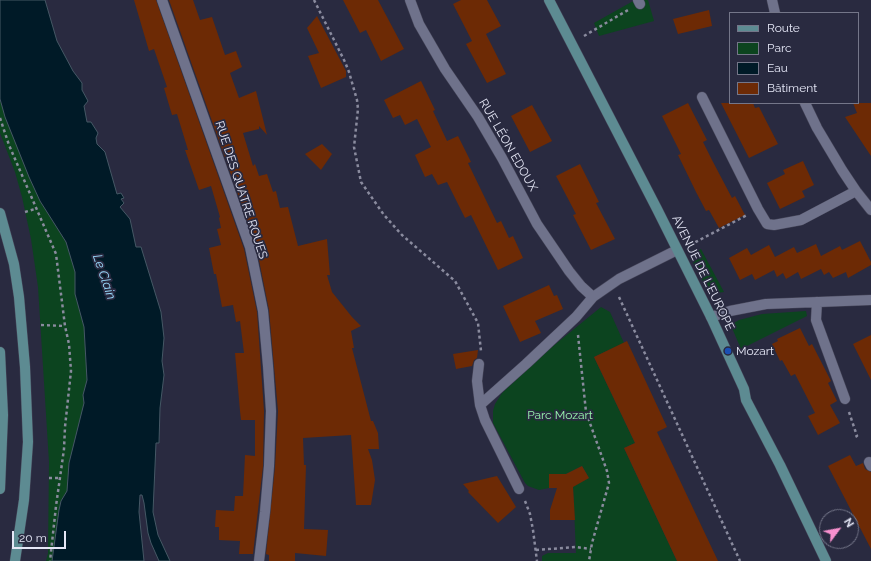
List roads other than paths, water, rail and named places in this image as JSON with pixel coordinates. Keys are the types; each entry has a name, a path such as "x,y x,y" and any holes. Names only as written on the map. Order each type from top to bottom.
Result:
{"main road":[{"name":"AVENUE DE L'EUROPE","path":"549,0 711,317 744,389 746,400 780,465 826,561"},
{"path":"0,213 14,264 19,298 25,367 28,442 24,500 15,561"},
{"path":"0,352 2,408 0,489"}],"street":[{"name":"RUE DES QUATRE ROUES","path":"162,0 250,247 263,311 271,411 269,466 259,561"},
{"name":"RUE LÉON EDOUX","path":"410,0 419,24 445,69 478,117 502,158 537,224 569,271 581,286 593,297"},
{"path":"772,0 775,12"},
{"path":"702,97 767,224 801,220 856,191"},
{"path":"805,104 817,128 856,191 871,210"},
{"path":"480,406 576,317 593,297 612,283 677,250"},
{"path":"711,317 730,311 766,304 871,300"},
{"path":"817,302 816,320 845,399"},
{"path":"479,364 477,381 480,406 485,420 519,489"}],"water":[{"name":"Le Clain","path":"0,0 45,0 57,41 73,71 82,83 82,90 88,101 84,106 87,122 91,122 98,133 96,138 97,144 105,152 117,194 121,193 124,198 121,199 124,203 120,207 130,219 136,247 141,247 161,312 164,338 162,361 164,375 160,408 159,443 156,443 153,512 158,535 170,561 159,561 148,533 144,503 142,495 140,495 139,512 144,561 52,561 59,510 61,501 67,491 69,463 84,403 83,395 87,380 84,327 75,294 75,272 66,242 40,201 5,117 0,99"}],"place":[{"name":"Mozart","path":"728,351"}],"park label":[{"name":"Parc Mozart","path":"560,415"}]}
